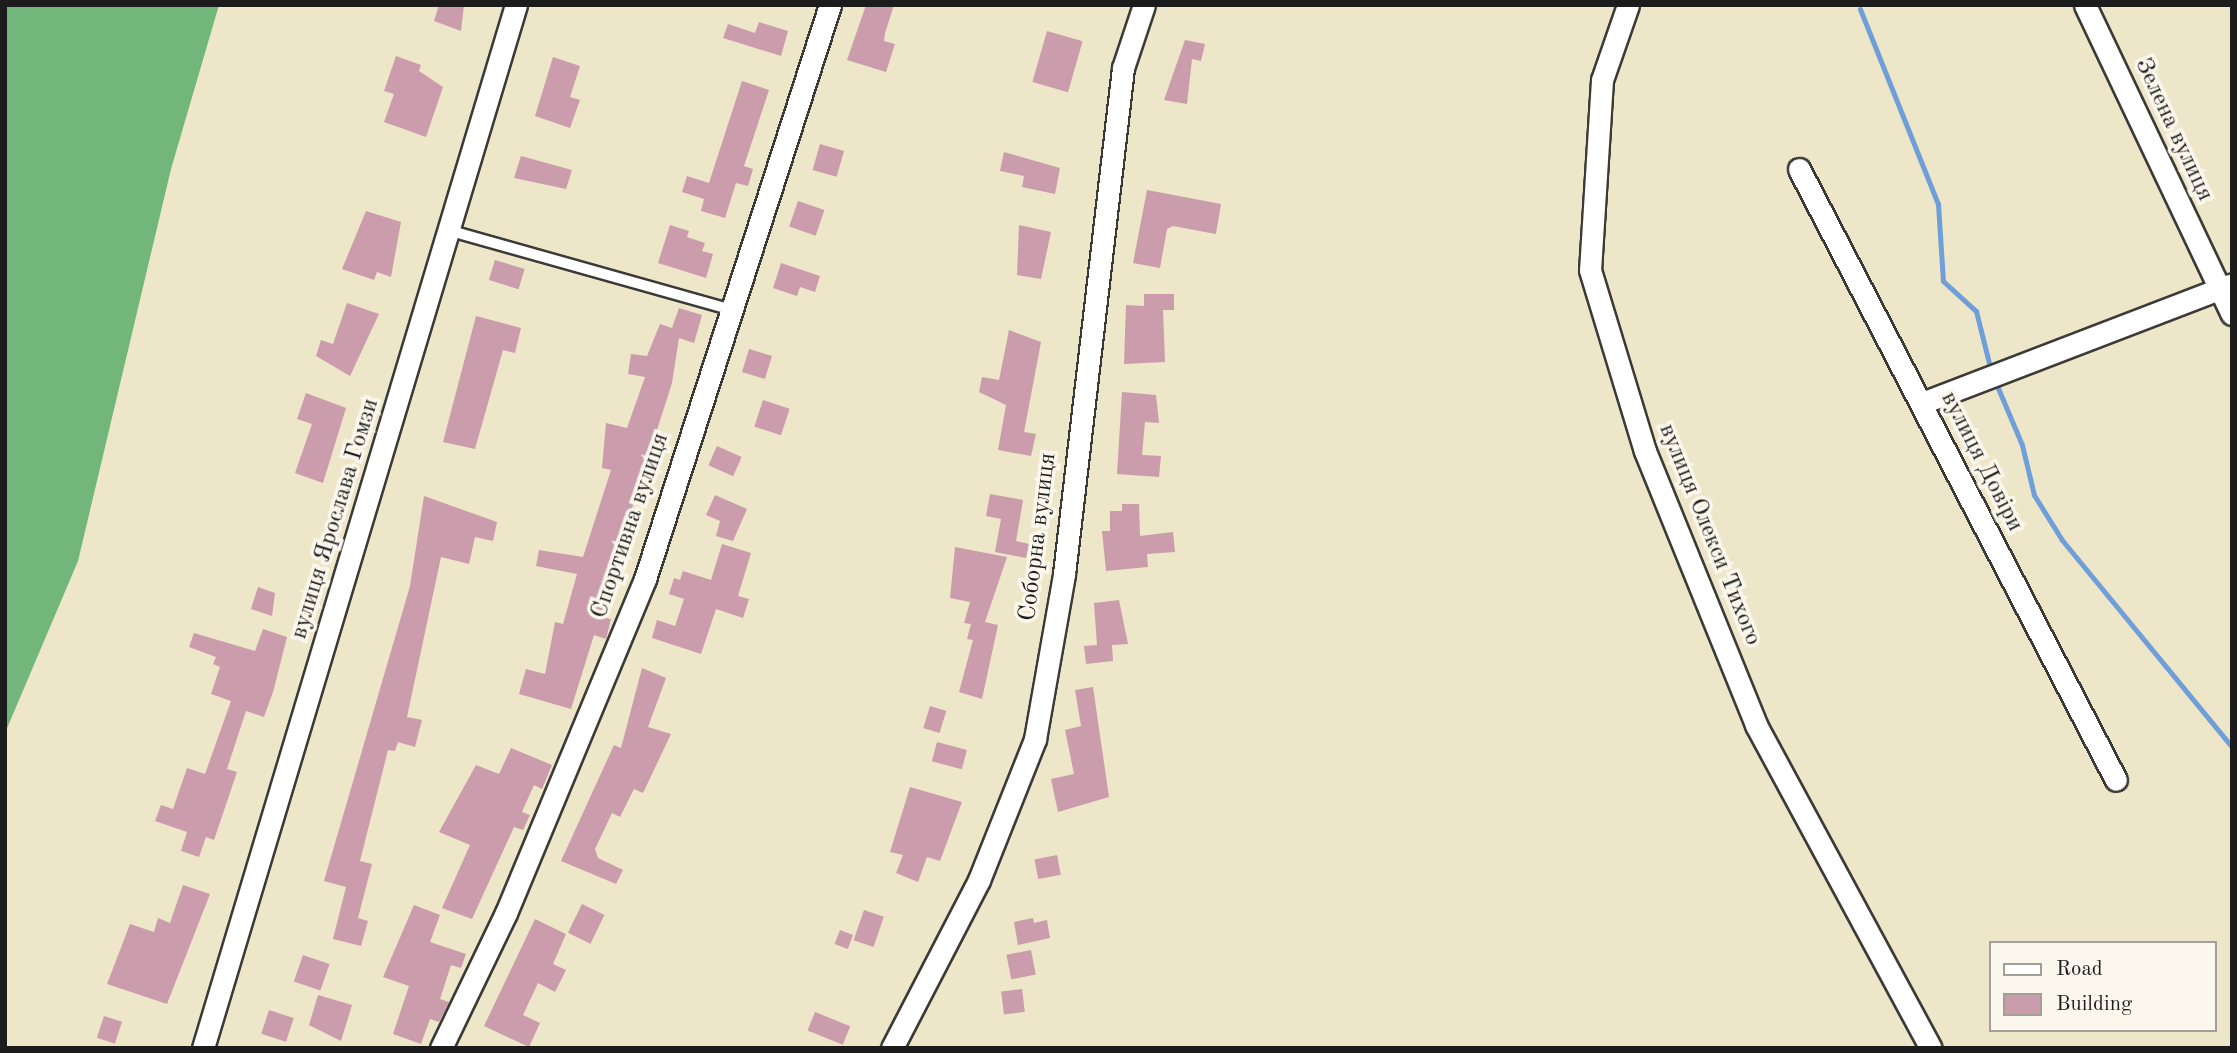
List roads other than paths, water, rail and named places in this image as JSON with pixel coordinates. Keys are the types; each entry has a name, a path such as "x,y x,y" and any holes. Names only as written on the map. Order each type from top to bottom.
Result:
{"street":[{"name":"вулиця Ярослава Гомзи","path":"203,1048 451,231 516,5"},
{"name":"Спортивна вулиця","path":"442,1048 506,913 645,579 729,309 830,5"},
{"name":"Соборна вулиця","path":"892,1048 979,880 1035,739 1064,573 1124,68 1144,5"},
{"name":"вулиця Олекси Тихого","path":"1628,5 1602,80 1590,270 1645,451 1756,725 1931,1048"},
{"name":"Зелена вулиця","path":"2085,5 2225,287 2232,314"},
{"name":"вулиця Довіри","path":"1799,169 2116,780"},
{"path":"1922,403 2225,287"}],"lane":[{"path":"451,231 729,309"}],"waterway":[{"path":"1860,9 1938,204 1943,281 1976,311 1991,371"},
{"path":"1995,381 2022,445 2034,495 2062,540 2232,747"}]}
